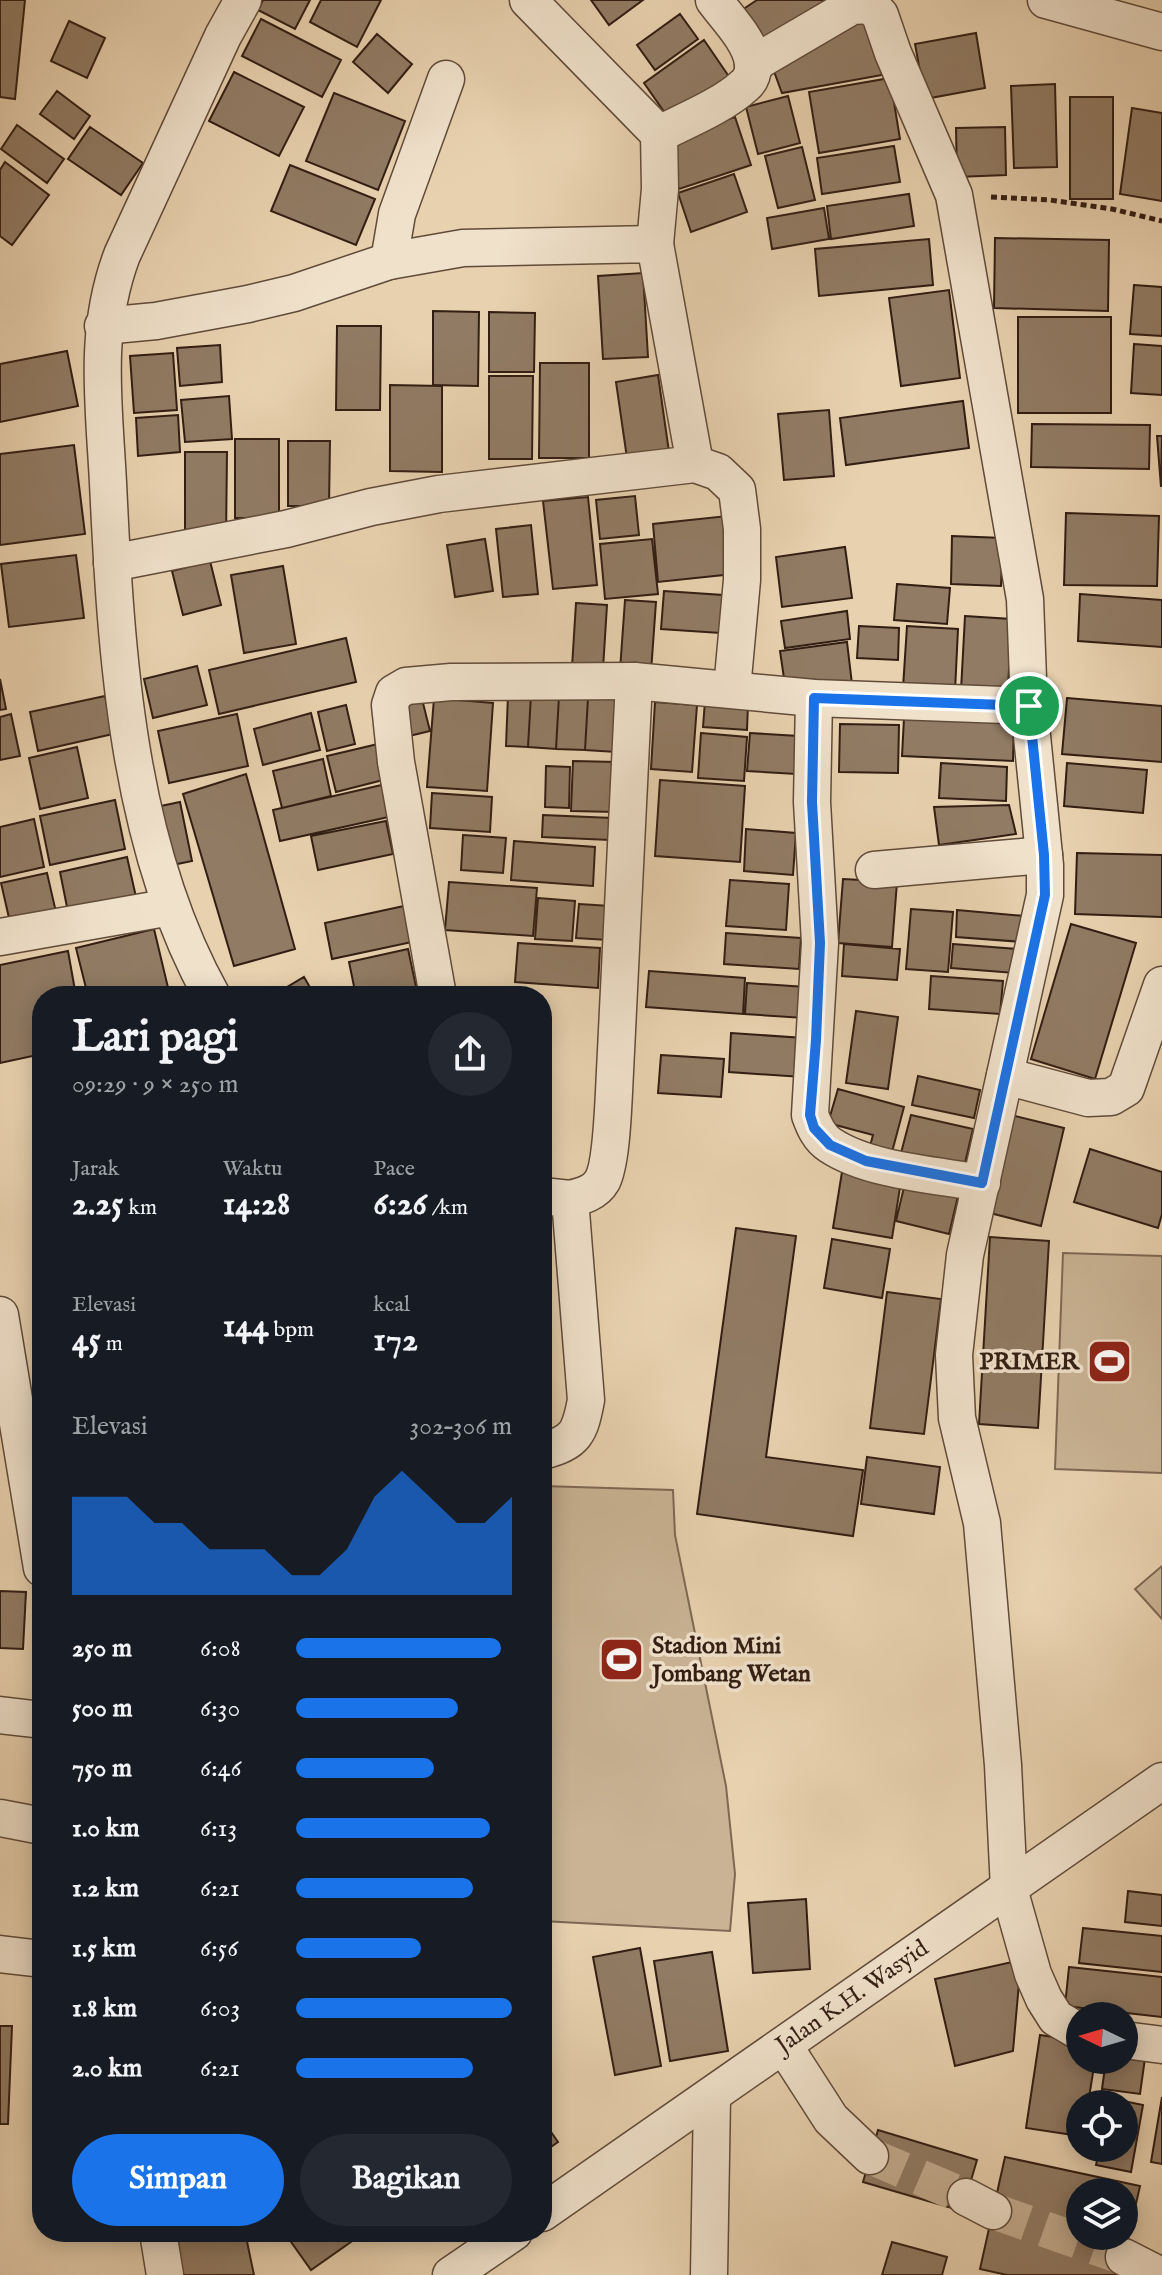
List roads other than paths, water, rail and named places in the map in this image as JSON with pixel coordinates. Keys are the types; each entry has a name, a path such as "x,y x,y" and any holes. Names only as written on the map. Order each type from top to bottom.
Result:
{"street":[{"path":"207,986 171,907 143,807 129,728 117,641 102,385 103,326 110,287 122,255 223,36 243,0"},
{"path":"528,0 659,134 660,189 655,244 695,464"},
{"path":"659,134 745,86 752,77 753,64 748,48 714,0"},
{"path":"1046,0 1162,32"},
{"path":"753,64 852,6 870,5 880,15 893,53 954,195 1025,599 1029,706 1045,895 965,1255 954,1355 957,1418 982,1523 1003,1765 1009,1889 1033,1974 1056,2018 1066,2024"},
{"path":"389,261 397,214 446,79"},
{"path":"103,326 156,321 248,304 294,293 389,261 463,248 655,244"},
{"path":"112,563 286,529 371,507 439,494 695,464 718,472 737,490 742,529 742,580 732,689"},
{"path":"436,986 396,762 390,705 394,693 406,686 451,682 634,681 814,698 1029,706"},
{"path":"552,1448 564,1445 581,1425 586,1400 556,1197 588,1195 603,1180 609,1146 634,681"},
{"path":"814,698 812,802 820,943 810,1115 814,1128 830,1145 866,1161 982,1183"},
{"path":"874,870 1044,855"},
{"path":"0,937 171,907"},
{"path":"1005,1076 1088,1098 1111,1097 1126,1088 1162,985"},
{"path":"0,1315 32,1459"},
{"path":"0,1715 32,1719"},
{"name":"Jalan K.H. Wasyid","path":"552,2206 1162,1781"},
{"path":"0,1818 32,1824"},
{"path":"0,1954 32,1958"},
{"path":"1138,2042 1162,2045"},
{"path":"784,2046 831,2119 870,2156"},
{"path":"709,2275 712,2097"},
{"path":"160,2242 165,2275"},
{"path":"451,2275 499,2242"},
{"path":"1124,2257 1158,2275"}],"tunnel":[{"path":"870,2156 966,2197"},
{"path":"993,2211 1124,2257"}],"place":[{"name":"PRIMER","path":"1110,1362"},
{"name":"Stadion Mini Jombang Wetan","path":"621,1660"}]}
